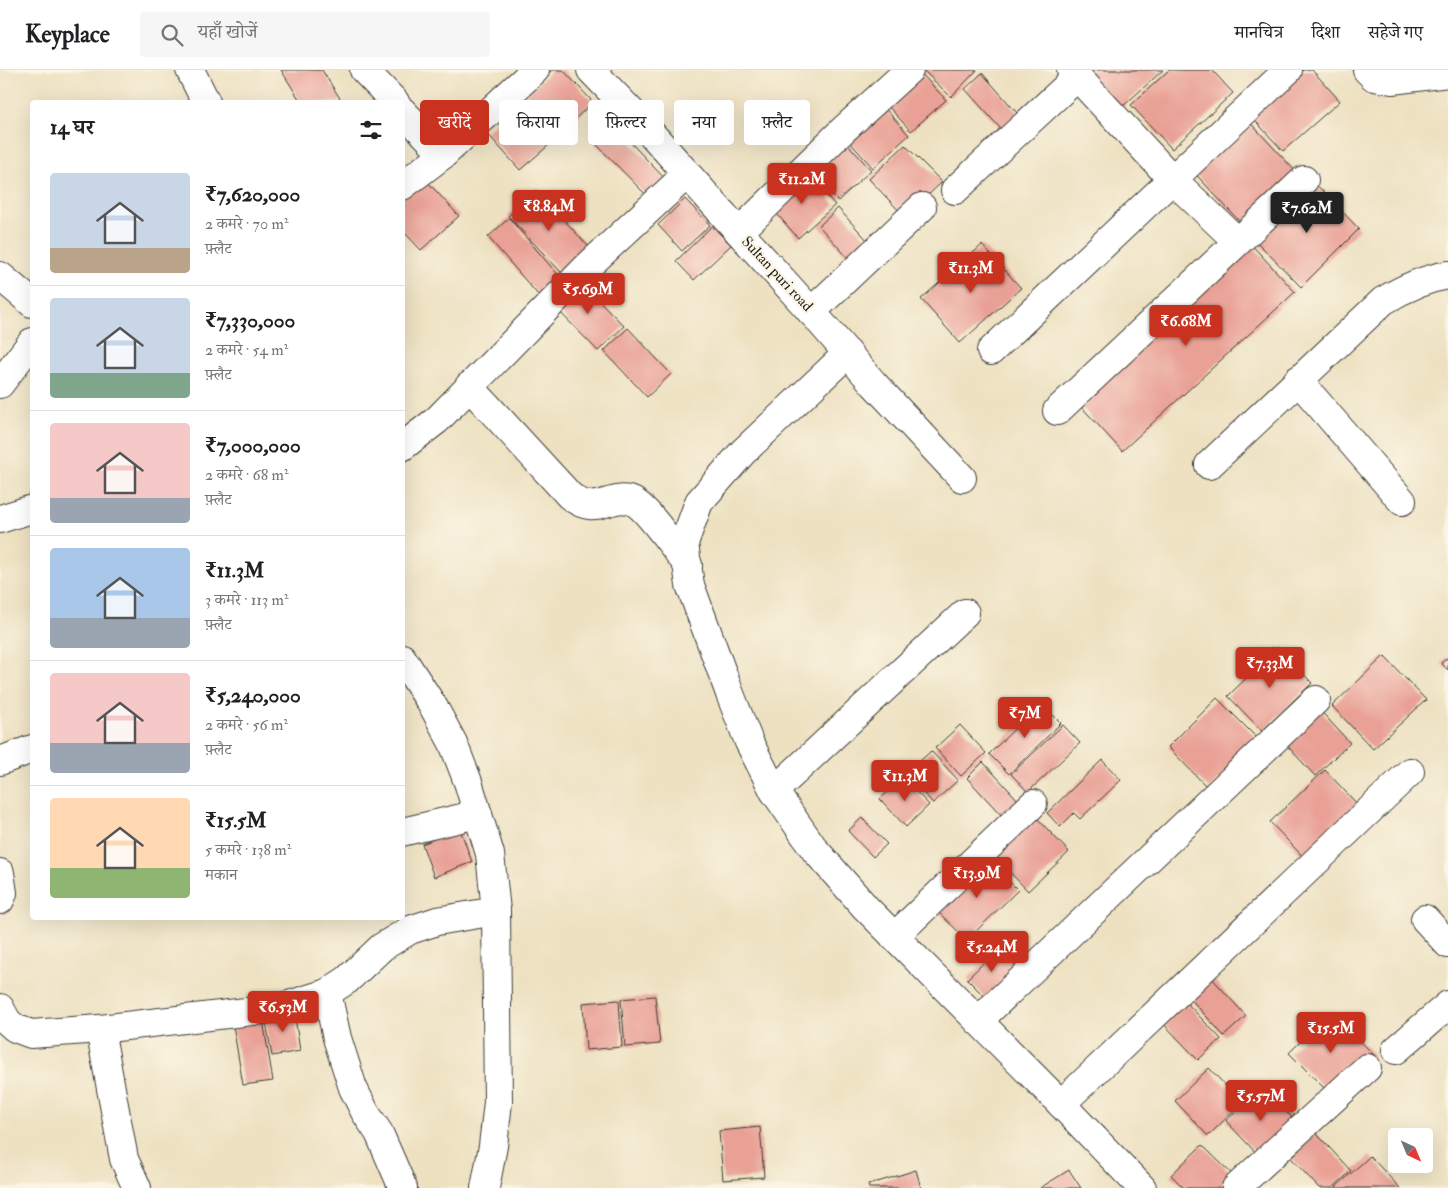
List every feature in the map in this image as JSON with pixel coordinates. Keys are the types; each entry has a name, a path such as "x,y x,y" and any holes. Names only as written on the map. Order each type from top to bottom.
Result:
{"street":[{"path":"190,70 205,100"},
{"path":"364,70 393,100"},
{"path":"405,184 444,154 535,70"},
{"name":"Sultan puri road","path":"591,70 641,122 874,384 962,478"},
{"path":"738,232 909,70"},
{"path":"991,351 1288,70"},
{"path":"1367,70 1374,78 1392,80 1448,74"},
{"path":"955,190 1074,73 1173,180 1237,241"},
{"path":"405,114 444,154"},
{"path":"405,445 437,420 587,267 687,174"},
{"path":"1057,412 1304,180"},
{"path":"811,312 922,207"},
{"path":"1209,465 1383,301 1402,290 1430,278 1448,275"},
{"path":"0,276 30,301"},
{"path":"0,384 30,345"},
{"path":"848,353 743,452 699,502 684,543 690,585 749,742 774,791 816,850 866,908 1142,1188"},
{"path":"1298,380 1402,501"},
{"path":"469,386 570,496 581,504 593,506 619,500 632,501 643,508 688,565"},
{"path":"0,519 30,517"},
{"path":"774,791 965,613"},
{"path":"405,663 433,706 453,744 468,782 490,854 496,911 498,1102 493,1146 485,1188"},
{"path":"978,1021 1316,700"},
{"path":"0,761 30,750"},
{"path":"1061,1104 1410,772"},
{"path":"894,937 1033,804"},
{"path":"405,831 478,814"},
{"path":"0,873 3,893 0,900"},
{"path":"0,1008 7,1021 15,1028 31,1034 100,1029 279,1008 327,993 347,980 382,947 410,930 437,921 496,911"},
{"path":"1425,920 1448,944"},
{"path":"327,993 337,1038 353,1088 365,1112 379,1133 403,1188"},
{"path":"1396,1050 1448,1005"},
{"path":"100,1029 124,1159 137,1188"},
{"path":"1236,1188 1367,1068"}],"building":[{"path":"281,70 322,70 341,100 300,100"},
{"path":"552,70 563,70 591,100 588,100 588,107 578,116 578,100 521,100"},
{"path":"923,70 977,70 951,97"},
{"path":"1087,70 1163,70 1121,108"},
{"path":"1169,70 1212,70 1233,93 1172,149 1131,105"},
{"path":"1298,70 1312,70 1340,101 1283,151 1249,114"},
{"path":"920,72 946,100 911,131 886,104"},
{"path":"982,73 1018,114 1001,129 965,89"},
{"path":"882,105 909,135 873,168 846,138"},
{"path":"1244,116 1297,173 1242,224 1189,167"},
{"path":"499,120 499,145 549,145 520,170 489,135 489,129"},
{"path":"844,140 871,170 838,201 810,172"},
{"path":"597,145 633,145 669,183 651,200"},
{"path":"905,145 942,182 905,217 869,179"},
{"path":"806,172 835,205 798,238 769,205"},
{"path":"425,179 459,216 421,250 405,233 405,196"},
{"path":"1313,181 1359,229 1301,287 1254,239"},
{"path":"536,190 590,248 563,274 508,216"},
{"path":"685,199 710,225 682,251 658,225"},
{"path":"838,208 868,241 849,259 819,226"},
{"path":"509,218 560,277 539,296 488,237"},
{"path":"712,226 731,245 694,280 676,261"},
{"path":"1249,242 1295,292 1122,451 1076,401"},
{"path":"982,245 1021,288 960,343 921,299"},
{"path":"578,279 624,326 598,351 552,304"},
{"path":"628,328 671,374 647,397 604,351"},
{"path":"1278,647 1312,683 1262,731 1228,696"},
{"path":"1384,656 1426,700 1373,749 1332,706"},
{"path":"1448,657 1448,670 1441,663"},
{"path":"1217,698 1259,740 1209,789 1168,747"},
{"path":"1041,703 1061,723 1009,774 989,754"},
{"path":"1317,707 1350,743 1315,776 1282,740"},
{"path":"960,725 986,753 961,776 935,748"},
{"path":"1063,725 1080,743 1028,792 1011,774"},
{"path":"931,751 958,780 933,803 906,774"},
{"path":"1102,760 1121,780 1080,819 1074,813 1060,827 1047,813"},
{"path":"983,762 1019,801 1002,816 967,778"},
{"path":"1325,770 1362,809 1308,862 1270,822"},
{"path":"903,778 929,805 906,827 880,799"},
{"path":"1034,815 1069,852 1028,891 993,855"},
{"path":"862,818 887,844 873,857 848,831"},
{"path":"460,829 472,862 434,877 422,844"},
{"path":"986,858 1018,890 967,940 935,909"},
{"path":"999,948 1017,967 986,998 967,979"},
{"path":"1210,976 1246,1016 1224,1036 1188,996"},
{"path":"655,996 660,1044 625,1047 621,999"},
{"path":"1183,999 1221,1039 1198,1060 1160,1020"},
{"path":"619,1000 622,1047 586,1050 583,1003"},
{"path":"294,1011 300,1051 272,1056 265,1016"},
{"path":"1331,1011 1374,1055 1332,1096 1289,1053"},
{"path":"262,1014 273,1081 243,1085 232,1019"},
{"path":"1209,1068 1242,1103 1208,1136 1175,1101"},
{"path":"1263,1087 1296,1122 1259,1156 1226,1121"},
{"path":"760,1127 764,1177 723,1180 719,1131"},
{"path":"1316,1133 1351,1171 1333,1188 1319,1188 1291,1158"},
{"path":"1202,1145 1237,1179 1228,1188 1184,1188 1171,1175"},
{"path":"1370,1156 1400,1188 1335,1188"},
{"path":"916,1170 921,1188 869,1188 868,1185"},
{"path":"1069,1170 1081,1188 1040,1188"}]}
